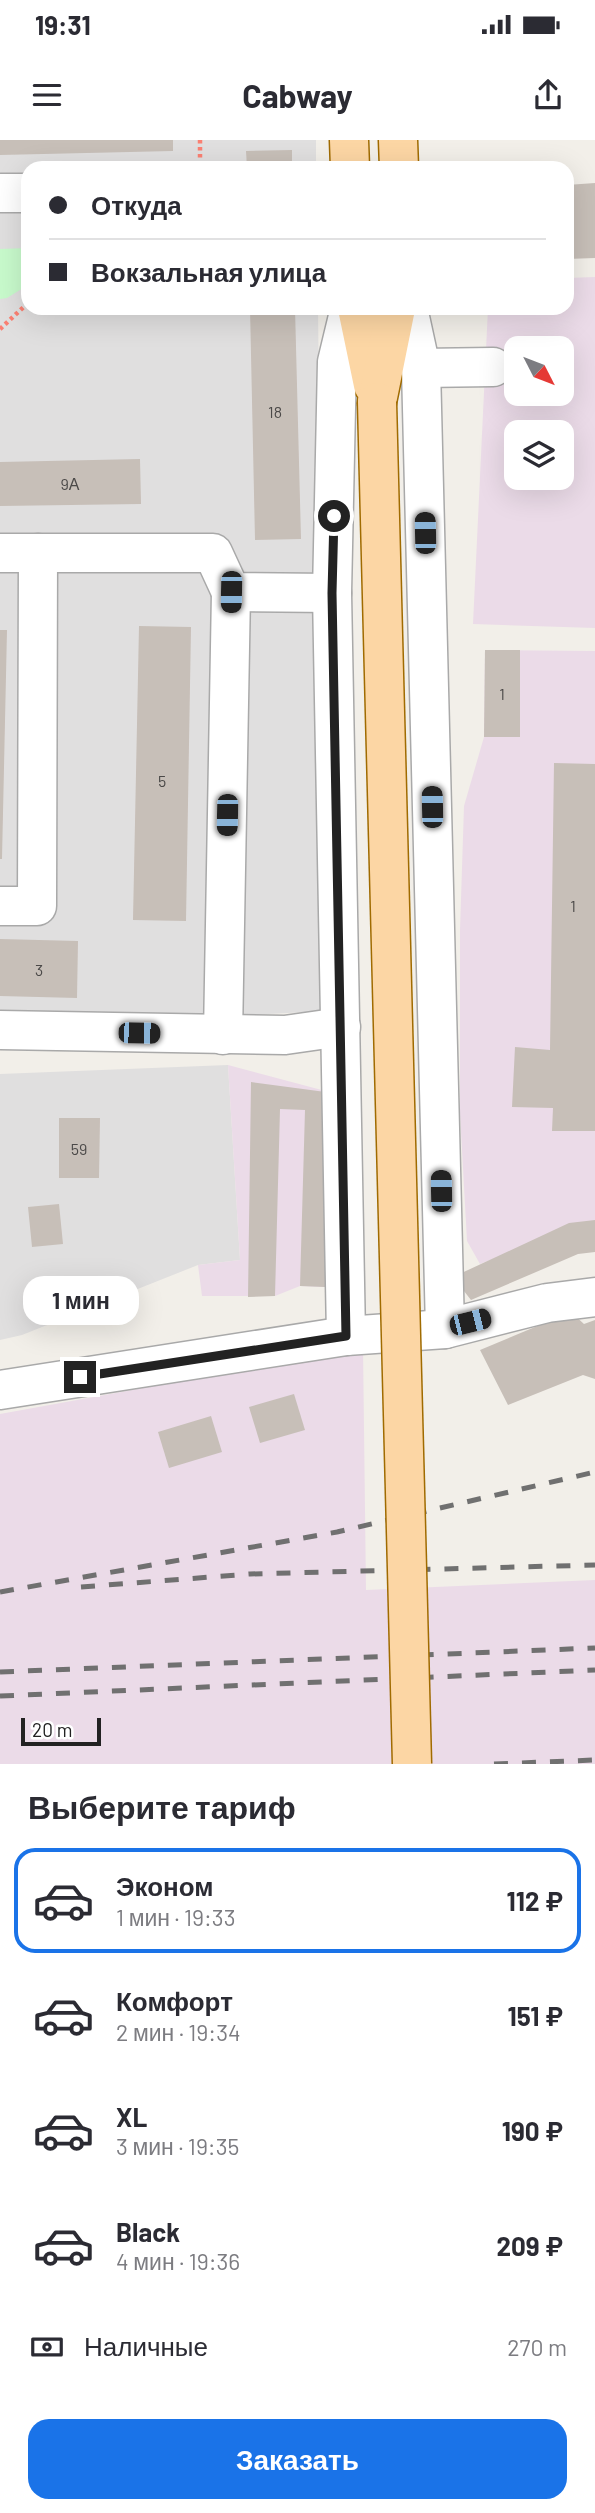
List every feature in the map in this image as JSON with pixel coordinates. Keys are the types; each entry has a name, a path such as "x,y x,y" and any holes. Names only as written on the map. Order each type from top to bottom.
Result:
{"main road":[{"path":"349,140 350,161"},
{"path":"398,140 399,161"},
{"path":"359,315 377,402 412,1764"},
{"path":"377,402 395,315"}],"street":[{"path":"0,193 21,193"},
{"path":"346,1336 332,593 337,362 348,315"},
{"path":"410,315 421,368 445,1329"},
{"path":"421,368 493,367"},
{"path":"0,553 212,554 231,592 223,1035"},
{"path":"0,906 37,906 38,554"},
{"path":"231,592 332,593"},
{"path":"0,1030 285,1035 341,1027"},
{"path":"0,1390 346,1336 445,1329 547,1303 595,1297"}],"path":[{"path":"200,140 200,161"},
{"path":"0,329 21,310"}],"shaded area":[{"path":"0,140 316,140 316,161 21,161 21,315 318,315 326,1011 191,1018 0,1016"},
{"path":"595,277 595,628 473,624 488,315 574,315 574,278"},
{"path":"485,650 595,651 595,1220 480,1264 467,1241 460,1114 460,930 464,806 484,737"},
{"path":"228,1065 240,1260 198,1265 22,1335 0,1340 0,1074"},
{"path":"228,1065 333,1093 325,1287 300,1286 275,1296 202,1296 198,1265 240,1260"},
{"path":"363,1348 366,1590 595,1580 595,1764 0,1764 0,1414"}],"green space":[{"path":"21,248 21,289 0,299 0,249"}],"building":[{"path":"0,140 173,140 173,151 0,155"},
{"path":"292,150 292,161 247,161 246,151"},
{"path":"595,183 595,258 574,259 574,184"},
{"path":"250,315 295,315 301,539 255,540"},
{"path":"140,459 141,504 0,506 0,462"},
{"path":"139,626 191,627 186,921 133,920"},
{"path":"0,630 7,630 2,859 0,859"},
{"path":"485,650 520,650 520,737 484,737"},
{"path":"554,763 595,764 595,1131 552,1131 553,1108 512,1107 515,1047 550,1050"},
{"path":"0,939 78,941 77,998 0,996"},
{"path":"251,1082 333,1093 325,1287 300,1286 305,1110 280,1109 275,1296 248,1297"},
{"path":"59,1118 100,1118 99,1178 59,1178"},
{"path":"59,1204 63,1244 32,1247 28,1207"},
{"path":"595,1220 595,1252 578,1254 471,1300 453,1277 569,1223"},
{"path":"571,1312 584,1324 595,1320 595,1379 583,1375 508,1405 480,1350"},
{"path":"294,1394 305,1430 260,1443 249,1407"},
{"path":"211,1416 222,1452 169,1468 158,1432"}],"railway":[{"path":"0,1592 337,1532 595,1472"},
{"path":"81,1587 250,1574 595,1565"},
{"path":"0,1672 595,1648"},
{"path":"0,1696 595,1670"},
{"path":"494,1764 595,1760"}],"route":[{"path":"80,1377 346,1336 332,593 334,516"}]}
